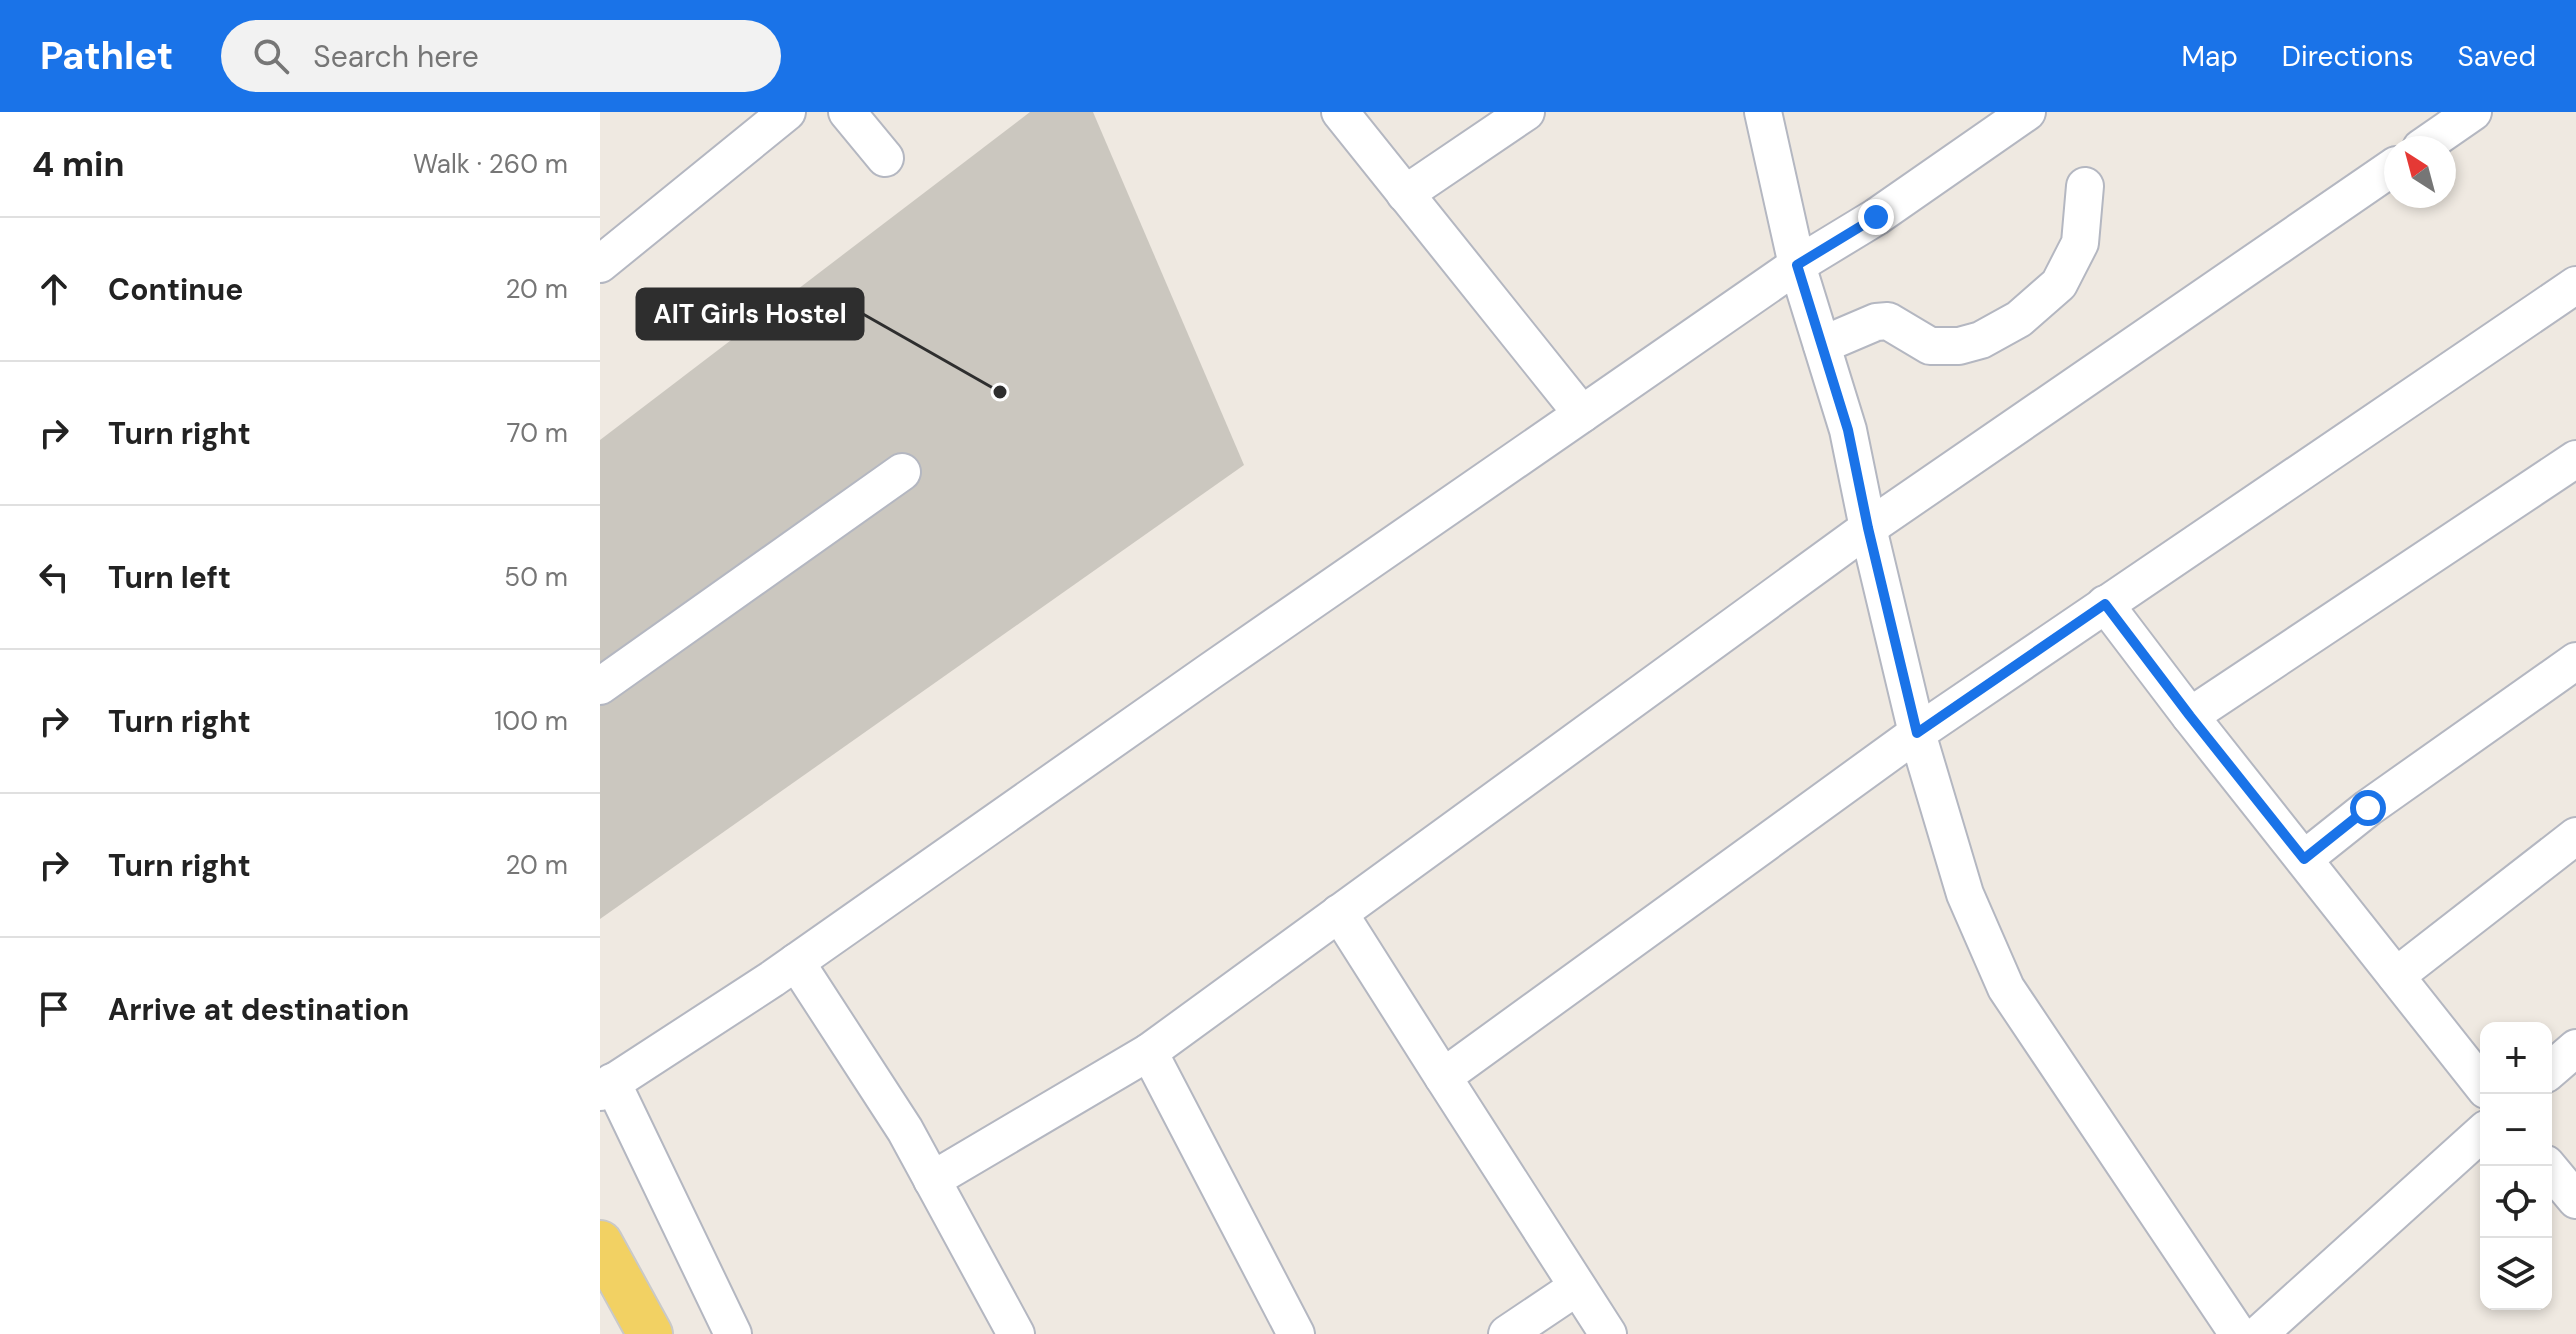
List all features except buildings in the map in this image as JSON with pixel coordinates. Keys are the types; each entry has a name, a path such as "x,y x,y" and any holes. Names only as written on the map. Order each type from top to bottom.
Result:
{"main road":[{"path":"600,1243 650,1334"}],"street":[{"path":"600,264 787,112"},
{"path":"847,112 885,158"},
{"path":"1340,112 1582,414"},
{"path":"1405,194 1526,112"},
{"path":"1763,112 1797,265 1848,430 1917,733 1965,894 2006,988 2238,1334"},
{"path":"733,1334 604,1088 796,962 1797,265 1876,217 2027,112"},
{"path":"2438,136 2473,112"},
{"path":"932,1180 1149,1052 1868,528 2384,173"},
{"path":"1822,345 1876,322 1888,321 1930,346 1959,346 1981,340 2019,319 2059,284 2080,243 2085,186"},
{"path":"1443,1077 1917,733 2576,285"},
{"path":"2190,716 2576,459"},
{"path":"600,686 902,472"},
{"path":"2105,604 2480,1082"},
{"path":"2304,859 2368,808 2576,661"},
{"path":"2396,976 2576,836"},
{"path":"1339,913 1608,1334"},
{"path":"796,962 905,1130 1016,1334"},
{"path":"2552,1069 2576,1048"},
{"path":"1149,1052 1296,1334"},
{"path":"2259,1334 2480,1134"},
{"path":"2548,1166 2576,1200"},
{"path":"1507,1334 1577,1287"}],"place":[{"name":"AIT Girls Hostel","path":"1000,392"}],"route":[{"path":"1876,217 1797,265 1848,430 1917,733 2105,604 2304,859 2368,808"}]}
